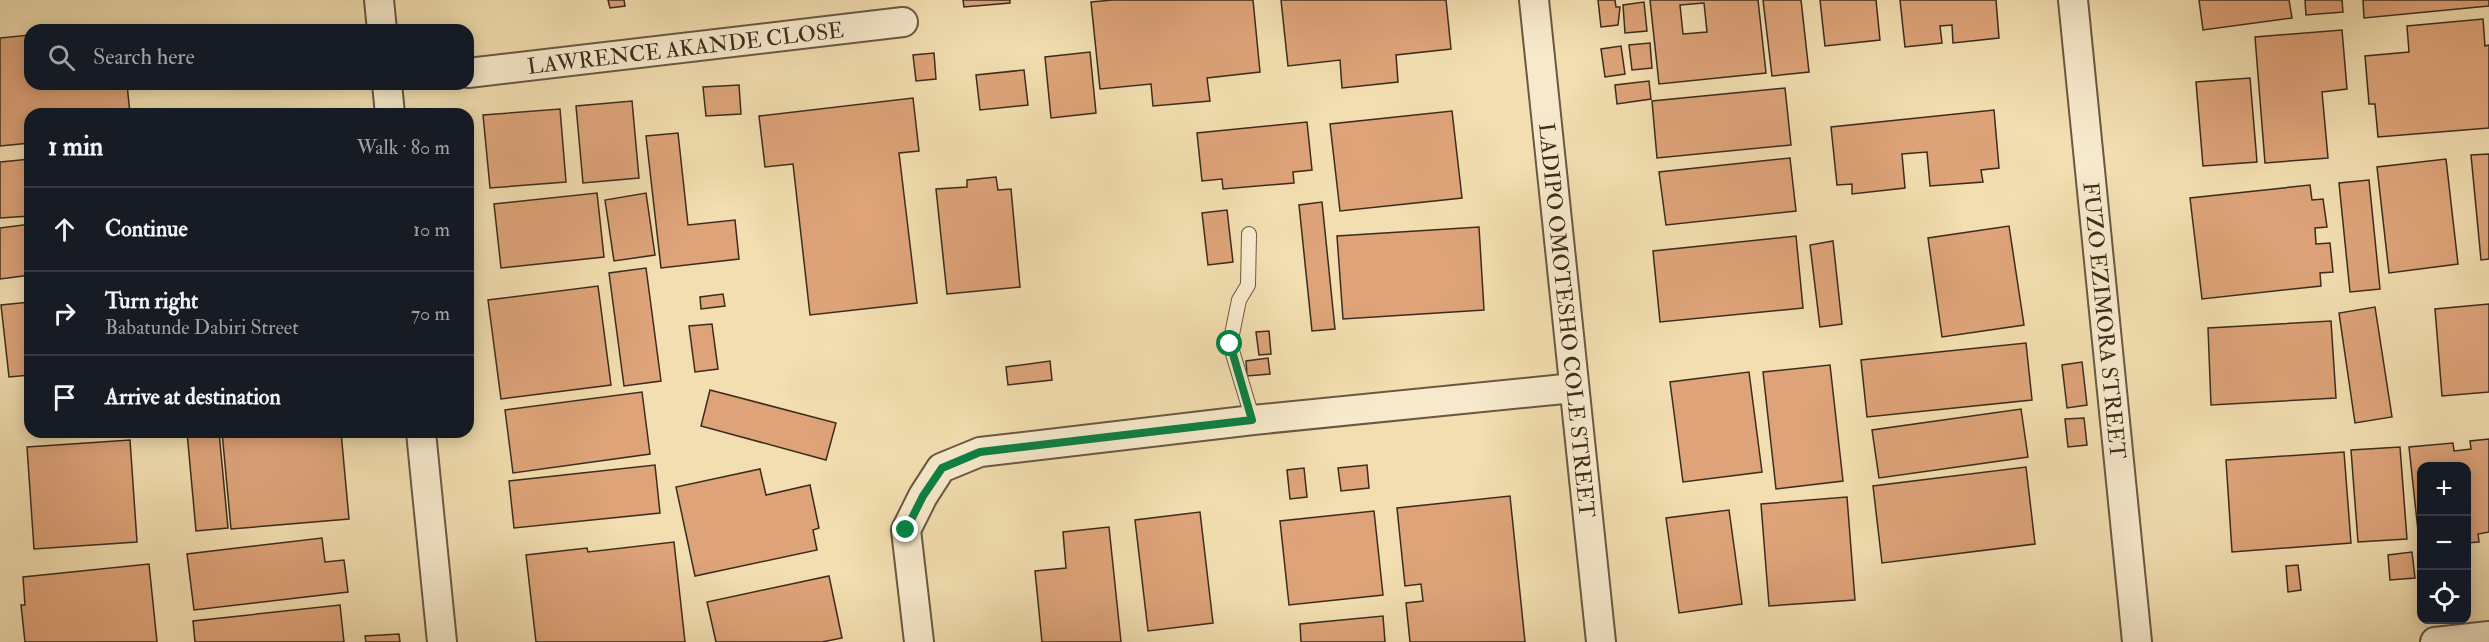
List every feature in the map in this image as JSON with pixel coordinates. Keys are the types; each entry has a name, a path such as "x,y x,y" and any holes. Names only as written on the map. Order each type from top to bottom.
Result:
{"street":[{"path":"379,0 381,24"},
{"name":"LADIPO OMOTESHO COLE STREET","path":"1534,0 1600,642"},
{"name":"FUZO EZIMORA STREET","path":"2073,0 2137,642"},
{"name":"LAWRENCE AKANDE CLOSE","path":"474,72 903,22"},
{"path":"388,90 389,108"},
{"path":"919,642 906,530 923,496 942,468 980,452 1252,420 1574,388"},
{"path":"422,438 442,642"},
{"path":"2435,642 2489,636"}],"lane":[{"path":"1249,234 1248,285 1239,300 1230,344 1252,420"}],"building":[{"path":"608,0 624,0 625,6 610,8"},
{"path":"963,0 1010,0 1010,3 964,7"},
{"path":"1253,0 1260,72 1207,78 1210,101 1153,106 1151,84 1100,89 1091,2"},
{"path":"1281,0 1446,0 1451,49 1396,55 1398,82 1342,88 1340,60 1288,66"},
{"path":"1598,0 1615,0 1616,7 1620,7 1618,25 1601,27"},
{"path":"1650,0 1758,0 1766,73 1659,84","holes":["1704,3 1707,32 1683,34 1680,5"]},
{"path":"1763,0 1801,0 1809,72 1772,76"},
{"path":"1820,0 1876,0 1880,40 1825,46"},
{"path":"1900,0 1996,0 1999,38 1953,43 1952,25 1940,26 1942,43 1905,47"},
{"path":"2199,0 2289,0 2292,18 2203,30"},
{"path":"2305,0 2342,0 2343,12 2306,15"},
{"path":"2363,0 2489,0 2489,6 2364,18"},
{"path":"1644,2 1647,31 1625,33 1623,5"},
{"path":"2483,19 2485,46 2489,45 2489,128 2378,137 2375,104 2369,104 2365,56 2409,52 2407,26"},
{"path":"2342,30 2347,89 2322,92 2328,158 2265,163 2255,37"},
{"path":"24,36 24,90 128,90 129,108 24,108 24,144 0,146 0,38"},
{"path":"1650,43 1652,68 1632,70 1629,45"},
{"path":"1621,46 1625,74 1605,77 1601,49"},
{"path":"1090,52 1096,113 1051,118 1045,57"},
{"path":"934,53 936,79 916,81 913,55"},
{"path":"1024,70 1028,105 980,110 976,75"},
{"path":"2250,78 2257,162 2203,166 2196,82"},
{"path":"1649,81 1651,99 1617,104 1615,85"},
{"path":"739,85 741,114 706,116 703,87"},
{"path":"1785,88 1791,145 1657,158 1652,101"},
{"path":"913,98 919,151 899,153 917,303 810,315 793,164 765,167 759,116"},
{"path":"632,101 639,178 583,183 576,106"},
{"path":"560,109 566,182 490,188 483,115"},
{"path":"1994,110 1999,168 1981,170 1983,182 1930,186 1927,152 1902,154 1905,188 1852,194 1852,184 1837,185 1831,127"},
{"path":"1452,111 1462,198 1340,211 1330,124"},
{"path":"1307,122 1312,170 1293,172 1294,183 1223,189 1222,179 1202,181 1197,133"},
{"path":"678,133 688,225 735,220 739,259 661,268 646,136"},
{"path":"2489,154 2489,259 2481,260 2471,155"},
{"path":"1790,158 1796,211 1666,225 1659,172"},
{"path":"2446,159 2458,264 2389,273 2377,167"},
{"path":"24,160 24,216 0,218 0,162"},
{"path":"996,177 998,190 1011,189 1020,287 947,294 936,189 967,187 967,180"},
{"path":"2369,180 2380,289 2350,292 2339,183"},
{"path":"2310,185 2312,200 2323,199 2327,227 2315,228 2316,244 2330,243 2333,272 2320,273 2321,286 2202,299 2190,198"},
{"path":"597,193 604,257 501,268 494,204"},
{"path":"646,193 655,255 614,261 605,200"},
{"path":"1322,202 1335,329 1312,331 1299,205"},
{"path":"1227,210 1233,262 1208,265 1202,213"},
{"path":"24,225 24,276 0,279 0,228"},
{"path":"2009,226 2024,325 1942,337 1928,238"},
{"path":"1479,227 1484,310 1343,319 1337,236"},
{"path":"1796,236 1803,308 1660,322 1653,251"},
{"path":"1833,241 1842,324 1820,327 1810,245"},
{"path":"646,268 661,381 624,386 609,273"},
{"path":"598,286 611,385 501,399 488,300"},
{"path":"723,294 725,306 701,309 700,297"},
{"path":"24,303 24,376 9,377 1,305"},
{"path":"2489,304 2489,392 2442,396 2435,309"},
{"path":"2375,307 2392,417 2355,423 2339,313"},
{"path":"2331,321 2336,398 2211,405 2208,328"},
{"path":"712,324 718,369 695,372 689,326"},
{"path":"1269,331 1271,354 1259,355 1256,332"},
{"path":"2026,343 2032,400 1867,417 1861,360"},
{"path":"1268,358 1270,374 1247,376 1246,361"},
{"path":"1050,361 1052,380 1008,385 1006,367"},
{"path":"2082,362 2087,405 2067,408 2062,365"},
{"path":"1830,365 1843,481 1776,489 1763,372"},
{"path":"1749,372 1762,472 1683,482 1670,382"},
{"path":"710,390 836,423 826,460 701,426"},
{"path":"642,392 650,454 513,473 505,410"},
{"path":"2021,409 2028,457 1879,478 1872,430"},
{"path":"2084,418 2087,445 2068,447 2065,419"},
{"path":"188,438 220,438 228,528 196,531"},
{"path":"223,438 342,438 349,519 231,529"},
{"path":"2489,439 2489,532 2478,534 2479,542 2471,543 2471,462 2417,462 2417,521 2409,447 2453,443 2454,451 2471,449 2470,441"},
{"path":"130,440 137,542 34,549 27,447"},
{"path":"2400,447 2407,539 2358,542 2351,450"},
{"path":"2344,452 2351,543 2232,552 2226,460"},
{"path":"655,465 660,513 514,528 509,481"},
{"path":"1367,465 1369,488 1341,491 1338,468"},
{"path":"2026,467 2035,544 1882,563 1873,486"},
{"path":"1304,468 1307,497 1290,499 1287,470"},
{"path":"760,469 766,495 810,485 819,528 813,530 817,550 695,576 676,487"},
{"path":"1510,496 1525,642 1410,642 1406,603 1423,601 1421,584 1405,586 1397,508"},
{"path":"1847,497 1855,600 1769,606 1761,504"},
{"path":"1729,510 1742,604 1679,613 1666,518"},
{"path":"1374,511 1383,595 1289,605 1280,521"},
{"path":"1200,512 1213,623 1148,631 1135,520"},
{"path":"1109,527 1121,642 1042,642 1035,571 1066,568 1063,532"},
{"path":"322,538 325,562 344,560 348,592 194,610 187,554"},
{"path":"674,542 685,642 536,642 526,555 587,548 588,552"},
{"path":"2412,552 2415,578 2390,580 2388,555"},
{"path":"149,564 157,642 25,642 21,605 25,605 23,577"},
{"path":"2298,565 2301,590 2288,592 2286,566"},
{"path":"829,576 842,638 822,642 716,642 707,602"},
{"path":"340,605 344,642 195,642 193,621"},
{"path":"1383,616 1385,642 1301,642 1300,624"},
{"path":"399,634 400,642 366,642 365,636"}],"route":[{"path":"906,530 923,496 942,468 980,452 1252,420 1230,344"}]}
